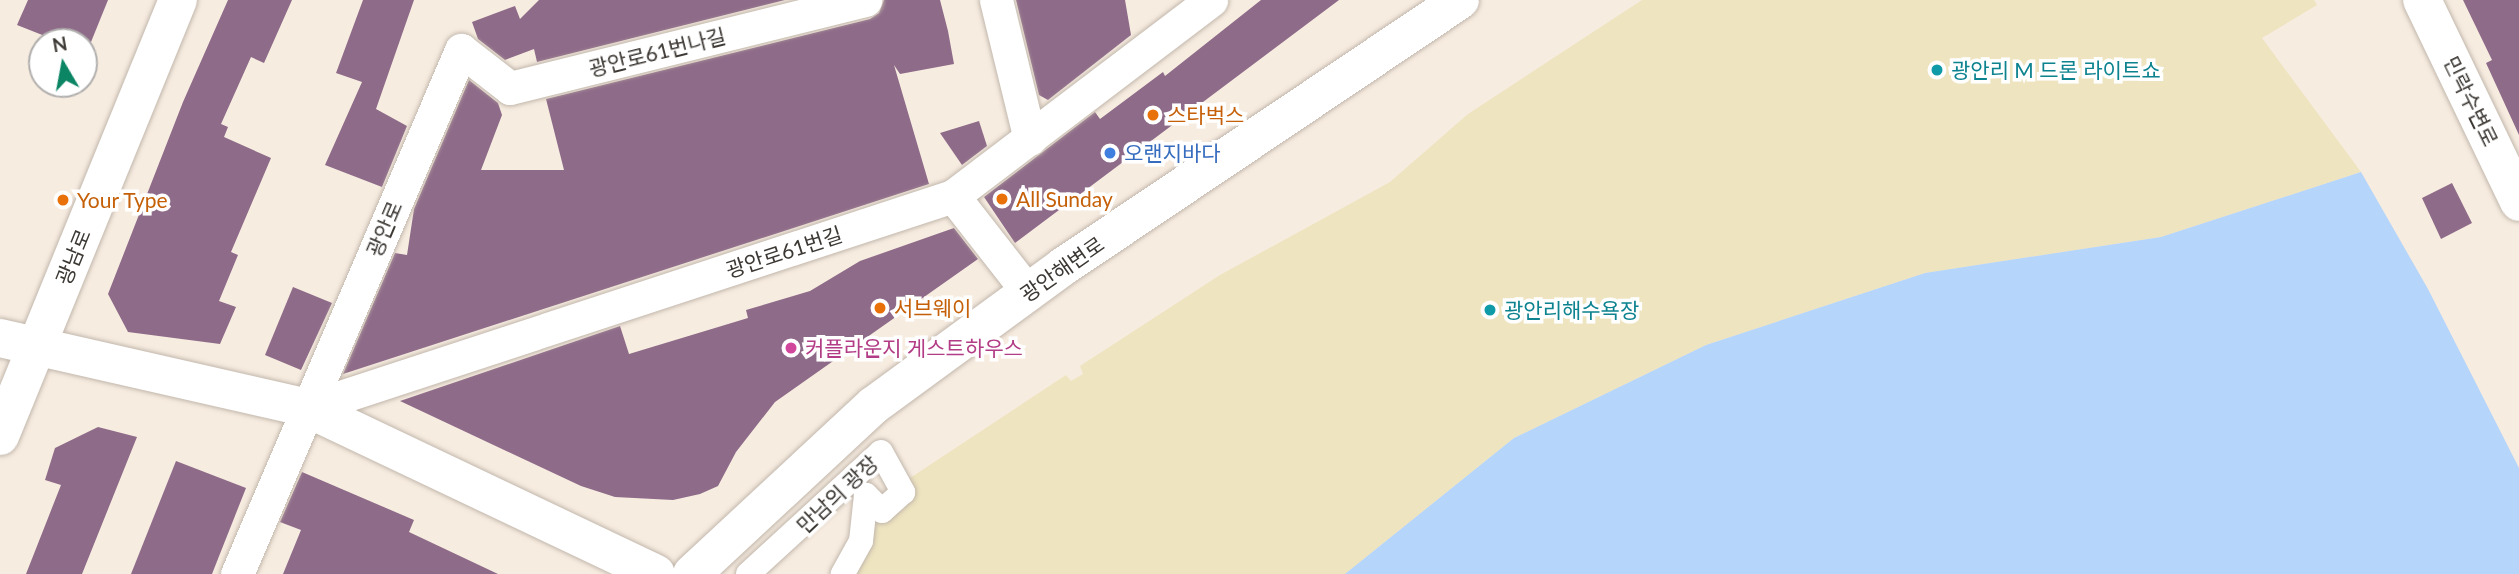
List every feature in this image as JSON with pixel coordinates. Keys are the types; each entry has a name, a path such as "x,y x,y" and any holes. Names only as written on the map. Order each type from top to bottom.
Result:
{"main road":[{"name":"광남로","path":"0,436 18,342 178,0"},
{"name":"광안해변로","path":"692,574 874,405 1028,292 1460,0"},
{"name":"민락수변로","path":"2422,0 2519,202"},
{"path":"18,342 307,408 656,574"}],"street":[{"name":"광안로61번나길","path":"461,50 510,88 865,0"},
{"path":"996,0 1030,139"},
{"name":"광안로61번길","path":"307,408 953,196 1211,0"},
{"name":"광안로","path":"237,574 461,50"},
{"path":"953,196 1028,292"},
{"name":"만남의 광장","path":"748,574 881,452 904,492 882,511 866,495 862,541 844,574"}],"sand":[{"name":"광안리해수욕장","path":"1642,0 2314,0 2317,5 2262,38 2361,172 2161,237 1925,273 1706,345 1514,438 1345,574 843,574 900,476 910,478 1066,375 1071,381 1083,374 1080,366 1220,275 1390,182 1468,114"}],"water":[{"path":"2361,172 2428,289 2519,468 2519,574 1345,574 1514,438 1706,345 1925,273 2161,237"}],"building":[{"path":"28,0 108,0 97,28 28,29 17,25"},
{"path":"228,0 292,0 264,63 251,57 221,124 228,127 224,137 271,158 231,252 238,255 219,301 236,307 220,344 128,332 108,294 183,102"},
{"path":"363,0 414,0 376,109 407,126 382,187 325,165 362,82 336,73"},
{"path":"539,0 785,0 537,62 534,49 505,60 478,39 472,22 515,6 520,19"},
{"path":"884,0 940,0 948,31 954,64 900,74 894,65 929,184 343,374 395,253 407,255 414,209 469,80 498,103 502,115 481,170 564,170 546,99 870,19 879,13"},
{"path":"1016,0 1125,0 1131,35 1048,100 1039,95"},
{"path":"1261,0 1339,0 1015,243 984,197 1095,112 1100,119 1163,72 1165,76"},
{"path":"2463,0 2519,0 2519,135 2486,63 2492,60"},
{"path":"979,121 987,146 962,165 940,133"},
{"path":"2452,183 2472,223 2441,239 2422,198"},
{"path":"954,228 978,259 775,402 736,452 718,486 700,494 673,500 615,497 581,486 400,401 620,326 629,354 748,318 746,310 810,291 860,261"},
{"path":"293,287 332,303 301,370 265,355"},
{"path":"98,427 137,437 82,574 26,574 61,485 45,480 55,448"},
{"path":"176,461 246,488 212,574 131,574"},
{"path":"302,472 414,520 409,532 498,574 283,574 301,530 280,522"}],"place":[{"name":"광안리 M 드론 라이트쇼","path":"1937,70"},
{"name":"스타벅스","path":"1153,115"},
{"name":"오랜지바다","path":"1110,153"},
{"name":"All Sunday","path":"1002,199"},
{"name":"Your Type","path":"63,200"},
{"name":"서브웨이","path":"880,308"},
{"name":"광안리해수욕장","path":"1490,310"},
{"name":"커플라운지 게스트하우스","path":"791,348"}]}
